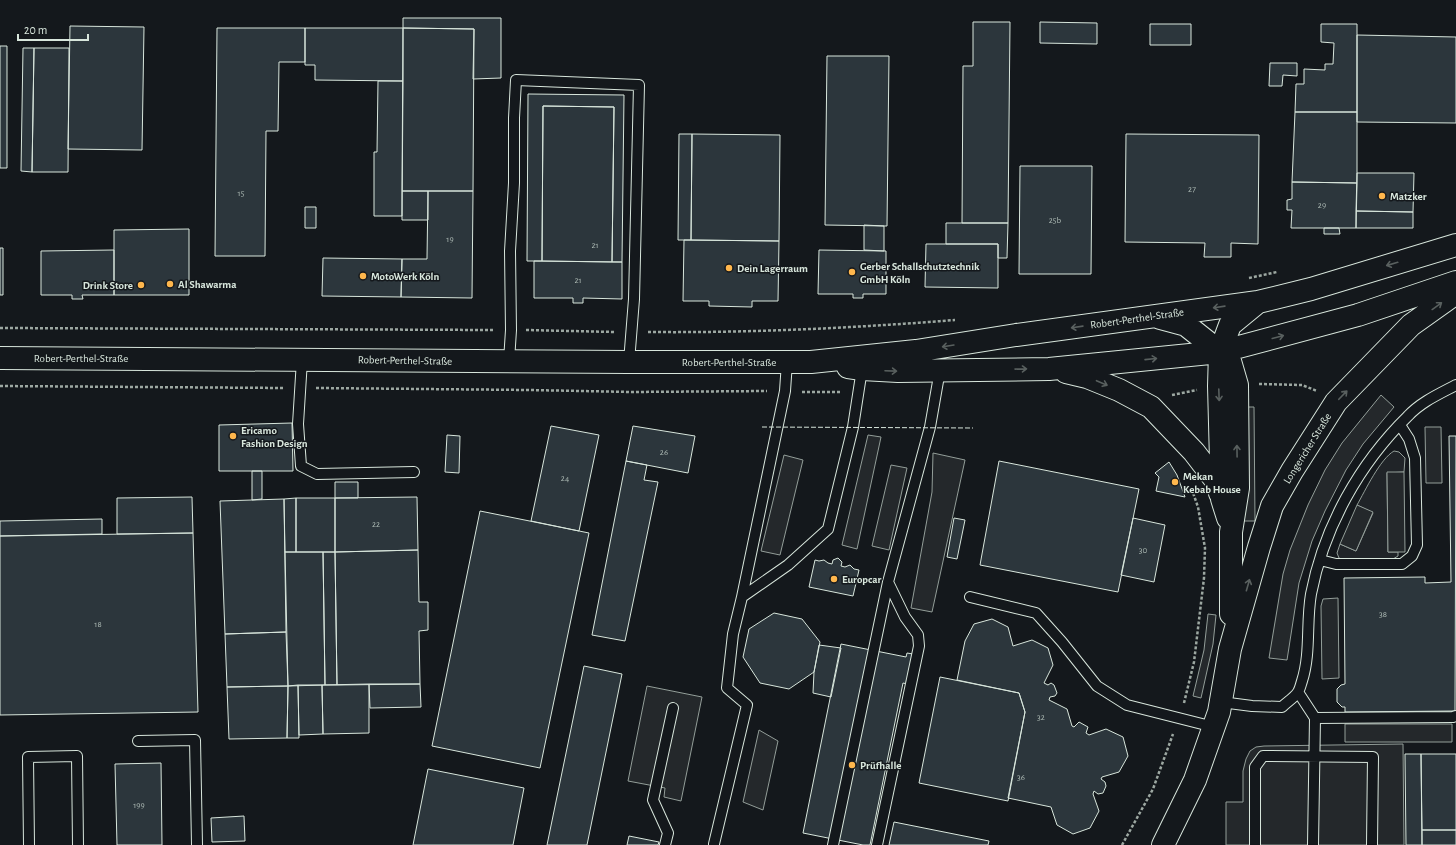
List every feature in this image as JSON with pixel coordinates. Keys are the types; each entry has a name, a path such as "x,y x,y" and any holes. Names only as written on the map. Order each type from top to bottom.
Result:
{"street":[{"name":"Robert-Perthel-Straße","path":"0,358 811,362 916,351 1258,302 1311,289 1456,245"},
{"name":"Robert-Perthel-Straße","path":"811,362 862,369 898,371 1052,369 1220,352 1358,315 1456,282"},
{"name":"Longericher Straße","path":"1163,845 1195,780 1214,728 1221,702 1230,649 1258,547 1272,506 1292,471 1336,402 1411,326 1456,293"},
{"name":"Longericher Straße","path":"1222,499 1219,386 1220,352 1230,325 1258,302"},
{"name":"Longericher Straße","path":"1152,316 1186,325 1220,352 1230,362 1237,385 1238,488 1231,532 1232,594 1230,649"},
{"name":"Longericher Straße","path":"1052,369 1087,377 1119,390 1151,407 1194,452 1217,482 1231,532"}],"lane":[{"path":"509,361 511,330 510,251 514,183 514,118 516,80 638,85 632,332 629,362"},
{"path":"302,360 298,424 301,466 317,474 414,472"},
{"path":"714,844 746,704 727,688 733,634 785,392 788,362"},
{"path":"742,597 788,565 828,529 853,427 862,369"},
{"path":"833,845 888,582 930,427 940,370"},
{"path":"1221,702 1252,706 1282,707 1298,692 1305,670 1311,595 1324,545 1347,495 1374,452 1408,415 1432,398 1456,385"},
{"path":"1320,560 1336,564 1402,564 1412,556 1417,545 1415,458 1409,439 1400,425"},
{"path":"877,845 919,646 918,635 905,617 888,582"},
{"path":"970,597 1036,613 1062,642 1097,686 1127,705 1214,728"},
{"path":"1298,692 1315,718 1313,845"},
{"path":"665,845 668,834 653,800 673,708"},
{"path":"1315,718 1456,716"},
{"path":"138,741 195,740 197,845"},
{"path":"29,845 28,757 77,756 78,845"},
{"path":"1255,845 1255,767 1262,756 1373,757 1372,845"}],"path":[{"path":"1246,279 1283,270"},
{"path":"0,328 511,330 708,333 867,327 956,320"},
{"path":"0,386 632,392 859,392"},
{"path":"1122,845 1153,789 1179,718 1194,662 1204,578 1205,548 1198,507 1192,489"}],"shaded area":[{"path":"1381,395 1394,407 1363,444 1346,470 1325,511 1312,541 1299,583 1287,660 1269,658 1283,574 1290,550 1308,505 1325,470 1342,443"},
{"path":"1243,407 1254,407 1255,521 1244,521"},
{"path":"1425,427 1441,427 1442,483 1426,483"},
{"path":"868,435 881,437 857,549 842,545"},
{"path":"1394,451 1399,452 1405,458 1404,472 1387,473 1388,552 1398,552 1398,556 1393,559 1342,560 1339,558 1337,553 1340,544 1356,551 1373,513 1357,505 1378,468"},
{"path":"933,453 965,460 932,612 911,608 932,492"},
{"path":"784,455 803,460 780,555 761,551"},
{"path":"891,465 907,468 889,550 872,546"},
{"path":"1387,472 1404,472 1405,552 1388,552"},
{"path":"1357,505 1373,512 1356,551 1340,544"},
{"path":"1338,598 1339,678 1322,679 1321,606 1323,599"},
{"path":"1208,614 1216,615 1213,644 1201,698 1193,696 1204,650"},
{"path":"647,686 702,697 681,801 664,797 665,788 628,781"},
{"path":"1345,724 1452,724 1452,742 1345,742"},
{"path":"759,730 778,741 763,810 743,802"},
{"path":"1403,744 1404,845 1226,845 1226,802 1243,802 1243,771 1250,751 1256,747"}],"building":[{"path":"403,18 501,18 501,78 473,79 474,29 403,28"},
{"path":"973,22 1010,22 1008,223 962,223 963,66 973,66"},
{"path":"1040,22 1097,23 1097,44 1040,43"},
{"path":"1150,24 1191,24 1191,45 1150,45"},
{"path":"1321,24 1357,24 1357,112 1295,112 1296,84 1304,84 1304,69 1325,70 1325,64 1333,64 1334,43 1321,42"},
{"path":"70,26 144,27 142,150 68,149"},
{"path":"217,28 305,28 305,62 279,62 278,131 266,131 265,256 215,256"},
{"path":"305,28 403,28 403,81 315,80 315,65 305,65"},
{"path":"403,28 474,29 473,191 402,191"},
{"path":"1357,35 1456,37 1456,123 1357,122"},
{"path":"0,46 7,46 7,168 0,168"},
{"path":"23,48 34,48 32,172 21,171"},
{"path":"34,48 69,48 68,172 32,172"},
{"path":"827,56 889,56 887,226 825,225"},
{"path":"1270,63 1297,63 1297,76 1283,75 1282,86 1269,86"},
{"path":"378,81 403,81 402,216 374,216 374,152 377,152"},
{"path":"528,94 624,95 622,262 612,262 614,107 543,106 542,261 527,261"},
{"path":"543,106 614,107 612,262 542,261"},
{"path":"1295,112 1357,112 1357,183 1292,182"},
{"path":"679,134 692,134 691,240 678,240"},
{"path":"692,134 780,135 779,241 691,240"},
{"path":"1126,134 1259,135 1258,244 1231,243 1231,257 1204,257 1205,243 1125,242"},
{"path":"1020,166 1092,166 1091,274 1019,274"},
{"path":"1357,173 1414,173 1413,212 1356,211"},
{"path":"1292,182 1357,183 1356,228 1291,228 1292,210 1287,210 1287,200 1292,199"},
{"path":"402,191 428,191 428,220 402,220"},
{"path":"428,191 473,191 472,298 401,297 402,259 427,259"},
{"path":"305,207 316,207 316,228 305,228"},
{"path":"1356,211 1413,212 1413,228 1356,228"},
{"path":"946,223 1008,223 1007,258 998,258 998,244 946,244"},
{"path":"864,225 884,226 884,251 864,250"},
{"path":"1324,228 1339,228 1340,234 1324,234"},
{"path":"189,229 189,295 114,295 114,230"},
{"path":"684,240 779,241 778,301 752,301 752,307 709,306 709,301 683,301"},
{"path":"926,244 998,244 998,288 925,287"},
{"path":"0,248 3,248 3,295 0,295"},
{"path":"114,250 114,295 82,295 83,299 72,299 72,295 41,295 41,251"},
{"name":"Gerber Schallschutztechnik GmbH Köln","path":"819,250 886,251 886,294 863,294 863,298 853,298 853,294 818,294"},
{"path":"323,258 402,259 401,297 322,296"},
{"path":"534,261 622,262 622,299 583,298 583,303 573,303 573,298 534,298"},
{"path":"292,423 293,471 219,471 219,425"},
{"path":"551,426 599,435 579,531 531,521"},
{"path":"633,426 695,436 688,473 626,461"},
{"path":"447,435 460,436 459,473 445,472"},
{"path":"1449,436 1456,436 1455,711 1345,712 1345,707 1342,707 1337,702 1337,689 1341,685 1345,684 1344,578 1425,577 1425,583 1451,582"},
{"path":"626,461 647,465 644,480 658,482 625,641 592,635"},
{"path":"999,461 1139,489 1118,592 980,565"},
{"path":"1169,462 1177,475 1185,497 1156,491 1159,477 1155,473"},
{"path":"252,471 262,471 262,499 252,500"},
{"path":"335,482 358,482 358,498 335,498"},
{"path":"192,497 193,533 117,534 117,498"},
{"path":"417,497 418,550 335,552 335,498"},
{"path":"296,498 296,552 285,552 284,499"},
{"path":"296,498 335,498 335,552 296,552"},
{"path":"284,499 286,632 225,634 220,501"},
{"path":"480,511 589,533 540,768 432,746"},
{"path":"954,518 965,520 957,559 947,557"},
{"path":"1133,518 1165,525 1154,582 1121,575"},
{"path":"102,519 102,534 0,536 0,521"},
{"path":"193,533 198,712 0,715 0,536"},
{"path":"418,550 419,602 428,602 428,630 419,631 420,684 337,685 335,552"},
{"path":"285,552 323,552 325,685 288,686"},
{"path":"323,552 335,552 337,685 325,685"},
{"name":"Europcar","path":"838,558 842,562 841,566 845,567 850,565 854,569 859,570 853,596 809,587 815,560 824,560 832,564 833,560"},
{"path":"774,613 802,619 820,642 814,672 789,689 760,683 743,657 749,629"},
{"path":"992,619 1008,627 1013,646 1032,640 1048,648 1053,665 1044,683 1048,685 1051,683 1054,685 1057,693 1055,696 1050,697 1049,700 1067,709 1072,726 1074,727 1079,722 1088,727 1086,733 1089,735 1106,729 1123,737 1128,756 1119,772 1102,777 1101,779 1105,782 1106,786 1103,793 1098,794 1094,791 1093,794 1099,811 1090,828 1073,834 1057,825 1051,807 1008,798 1025,712 1019,693 957,680 965,641 974,624"},
{"path":"286,632 288,686 227,687 225,634"},
{"name":"Prüfhalle","path":"841,644 906,657 907,653 913,654 907,684 903,683 870,845 863,845 803,833"},
{"path":"819,645 841,648 831,697 813,693 814,672"},
{"path":"584,666 622,674 587,845 547,845"},
{"path":"940,677 1019,693 1025,712 1008,801 919,783"},
{"path":"369,684 420,684 421,707 370,708"},
{"path":"369,684 369,733 323,734 322,685"},
{"path":"298,685 322,685 323,734 299,735"},
{"path":"298,685 299,738 287,738 288,686"},
{"path":"288,686 287,738 229,739 227,687"},
{"path":"1405,754 1421,754 1422,845 1406,845"},
{"path":"1421,754 1456,754 1456,830 1422,830"},
{"path":"161,763 162,845 117,845 115,764"},
{"path":"428,769 524,788 513,845 413,845"},
{"path":"244,816 245,841 212,842 211,818"},
{"path":"894,822 989,841 988,845 889,845"},
{"path":"1422,830 1456,830 1456,845 1422,845"},
{"path":"629,836 659,842 658,845 627,845"}],"fence":[{"path":"762,427 973,428"}],"place":[{"name":"Matzker","path":"1382,196"},
{"name":"Dein Lagerraum","path":"729,268"},
{"name":"Gerber Schallschutztechnik GmbH Köln","path":"852,272"},
{"name":"MotoWerk Köln","path":"363,276"},
{"name":"Al Shawarma","path":"170,284"},
{"name":"Drink Store","path":"141,285"},
{"name":"Ericamo Fashion Design","path":"233,436"},
{"name":"Mekan Kebab House","path":"1175,482"},
{"name":"Europcar","path":"834,579"},
{"name":"Prüfhalle","path":"852,765"}]}
